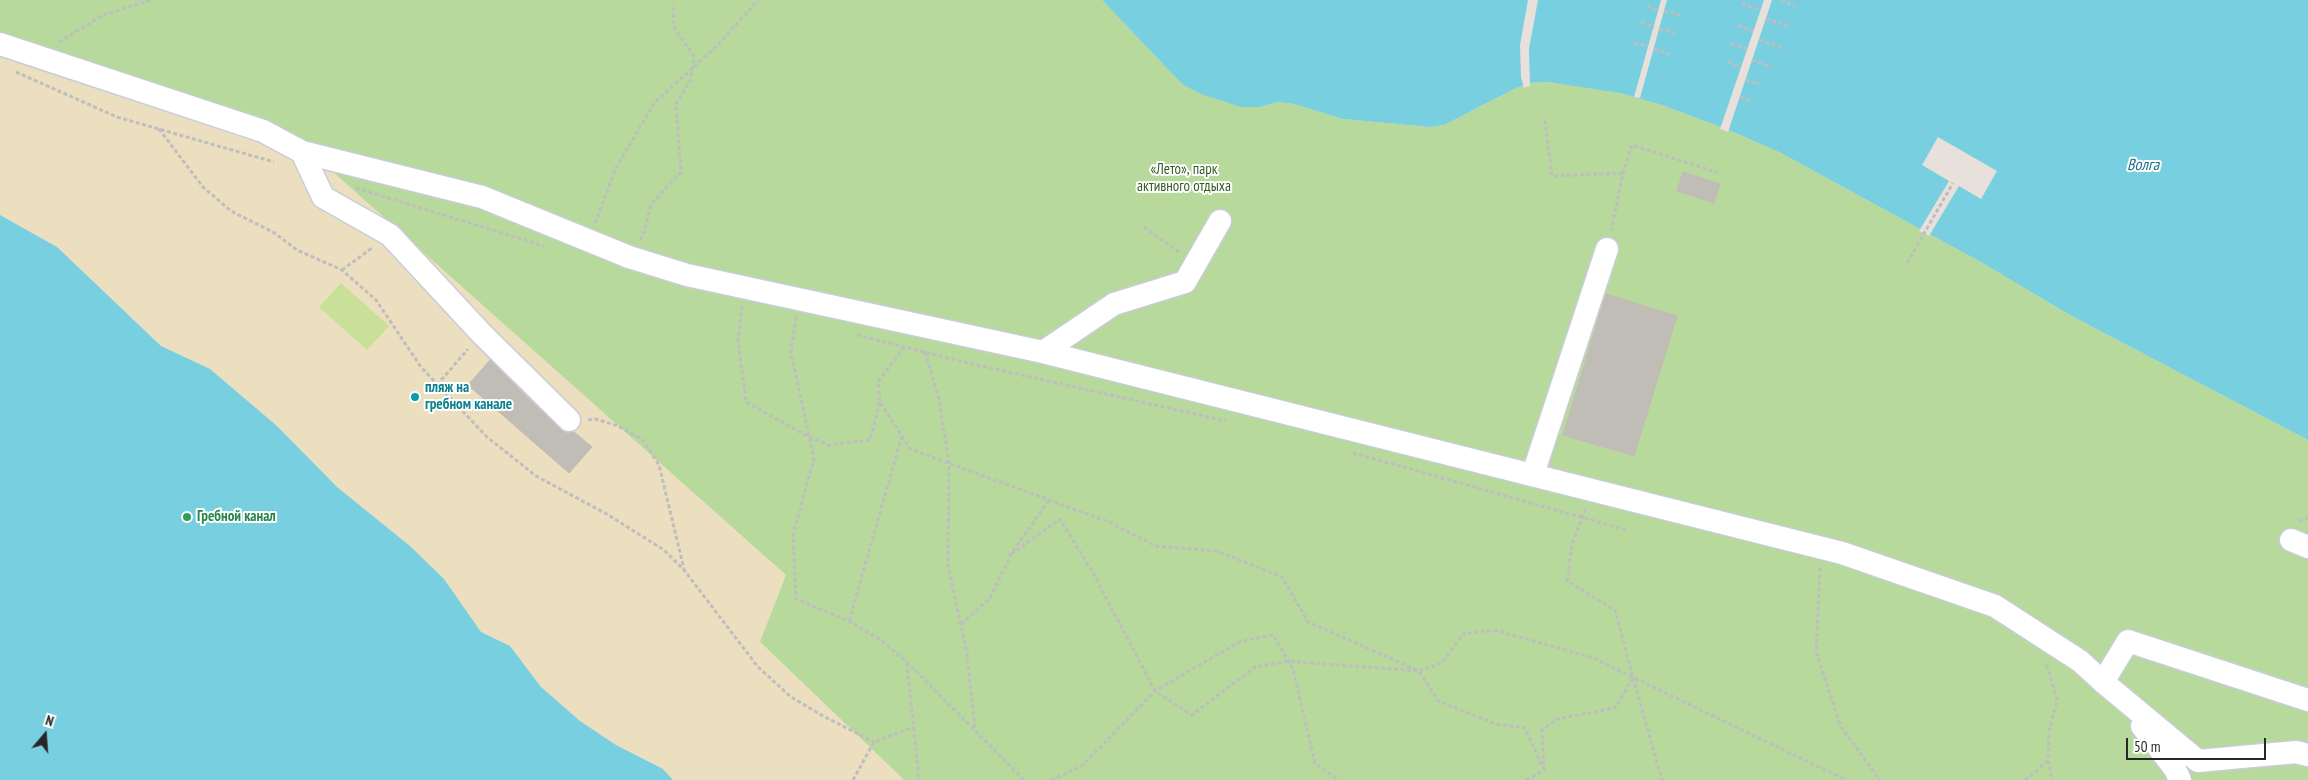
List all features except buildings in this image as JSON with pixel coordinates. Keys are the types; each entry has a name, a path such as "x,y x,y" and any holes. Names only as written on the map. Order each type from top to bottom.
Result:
{"street":[{"path":"0,44 263,131 302,152 482,198 629,257 687,275 1042,352 1842,553 1995,606 2080,660 2198,761 2296,752 2308,755"},
{"path":"302,152 323,197 390,235 481,333 569,420"},
{"path":"1042,352 1114,304 1185,282 1220,221"},
{"path":"1533,474 1607,249"},
{"path":"2104,682 2128,641 2308,700"},
{"path":"2104,682 2175,769 2180,780"}],"path":[{"path":"38,57 78,29 103,15 151,0"},
{"path":"588,240 616,168 655,102 719,44 758,0"},
{"path":"1781,0 1796,6"},
{"path":"1742,3 1760,10"},
{"path":"629,257 644,233 651,204 681,172 676,104 691,79 694,56 673,26 674,4"},
{"path":"1648,6 1658,10"},
{"path":"1664,11 1680,15"},
{"path":"1766,19 1791,27"},
{"path":"1641,22 1654,27"},
{"path":"1738,26 1753,32"},
{"path":"1659,29 1675,34"},
{"path":"1759,40 1785,49"},
{"path":"1634,43 1648,46"},
{"path":"1731,44 1747,49"},
{"path":"1654,49 1670,54"},
{"path":"1752,60 1772,67"},
{"path":"1728,62 1741,67"},
{"path":"12,70 117,118 159,128 203,187 231,211 273,232 298,250 342,270 376,300 421,367 487,437 536,476 612,517 664,550 684,570 758,667 791,697 874,742"},
{"path":"1746,80 1760,84"},
{"path":"1740,97 1754,102"},
{"path":"1545,120 1552,176 1623,173"},
{"path":"1607,249 1623,173 1632,145 1719,173"},
{"path":"1907,263 1953,183"},
{"path":"1144,227 1195,264"},
{"path":"342,270 390,235"},
{"path":"744,288 738,340 746,402 809,437 828,445 870,440 880,402 878,382 904,347 1236,424"},
{"path":"798,299 791,352 814,459 793,534 796,598 849,621 881,640 906,662 1024,780"},
{"path":"437,385 481,333"},
{"path":"925,352 939,399 948,463 948,565 967,653 975,730"},
{"path":"880,402 910,449 1109,522 1156,546 1216,551 1282,577 1308,622 1418,670 1438,701 1496,724 1525,728 1544,770"},
{"path":"569,420 596,420 618,426 643,440 659,465 684,570"},
{"path":"849,621 902,435"},
{"path":"1351,452 1627,530"},
{"path":"1592,491 1572,544 1567,581 1615,610 1662,780"},
{"path":"961,624 990,598 1011,554 1050,500"},
{"path":"2299,536 2308,518"},
{"path":"1011,554 1060,519 1092,571 1155,691 1192,715 1255,667 1288,661 1418,670 1442,662 1463,634 1494,630 1591,658 1846,780"},
{"path":"1820,565 1816,652 1841,728 1880,780"},
{"path":"1051,780 1082,766 1155,691 1241,641 1273,635 1293,669 1316,763 1340,780"},
{"path":"2045,659 2056,700 2049,731 2048,758 2052,780"},
{"path":"906,662 919,780"},
{"path":"1544,770 1542,730 1557,719 1615,708 1633,678"},
{"path":"853,780 874,742 914,727"},
{"path":"2025,780 2040,768 2048,758"},
{"path":"1526,780 1544,770"}],"green space":[{"name":"«Лето», парк активного отдыха","path":"0,0 1102,0 1182,84 1221,101 1260,107 1278,102 1294,104 1343,119 1430,127 1444,125 1529,83 1549,82 1575,85 1620,93 1662,105 1729,130 1781,153 1979,261 2070,315 2308,440 2308,780 904,780 760,642 0,48"},
{"path":"341,283 389,326 367,350 319,307"}],"sand":[{"name":"пляж на гребном канале","path":"0,48 304,146 786,575 760,642 904,780 673,780 663,769 616,745 580,721 541,687 510,646 481,632 444,579 410,546 337,487 277,426 210,369 161,346 57,247 0,215"}],"water":[{"name":"Волга","path":"1102,0 2308,0 2308,440 2070,315 1979,261 1781,153 1729,130 1662,105 1620,93 1549,82 1529,83 1444,125 1430,127 1343,119 1294,104 1278,102 1260,107 1241,107 1201,94 1182,84"},
{"name":"Гребной канал","path":"0,215 57,247 161,346 210,369 277,426 337,487 410,546 444,579 481,632 510,646 541,687 580,721 616,745 663,769 673,780 0,780"}],"pier":[{"path":"1528,0 1538,0 1529,49 1530,86 1524,88 1521,77 1520,45"},
{"path":"1661,0 1667,0 1640,98 1634,97"},
{"path":"1764,0 1772,0 1728,132 1720,129"},
{"path":"1938,137 1997,171 1981,199 1959,186 1929,236 1919,231 1949,181 1922,165"}],"place":[{"name":"пляж на гребном канале","path":"415,397"},
{"name":"Гребной канал","path":"187,517"}]}
